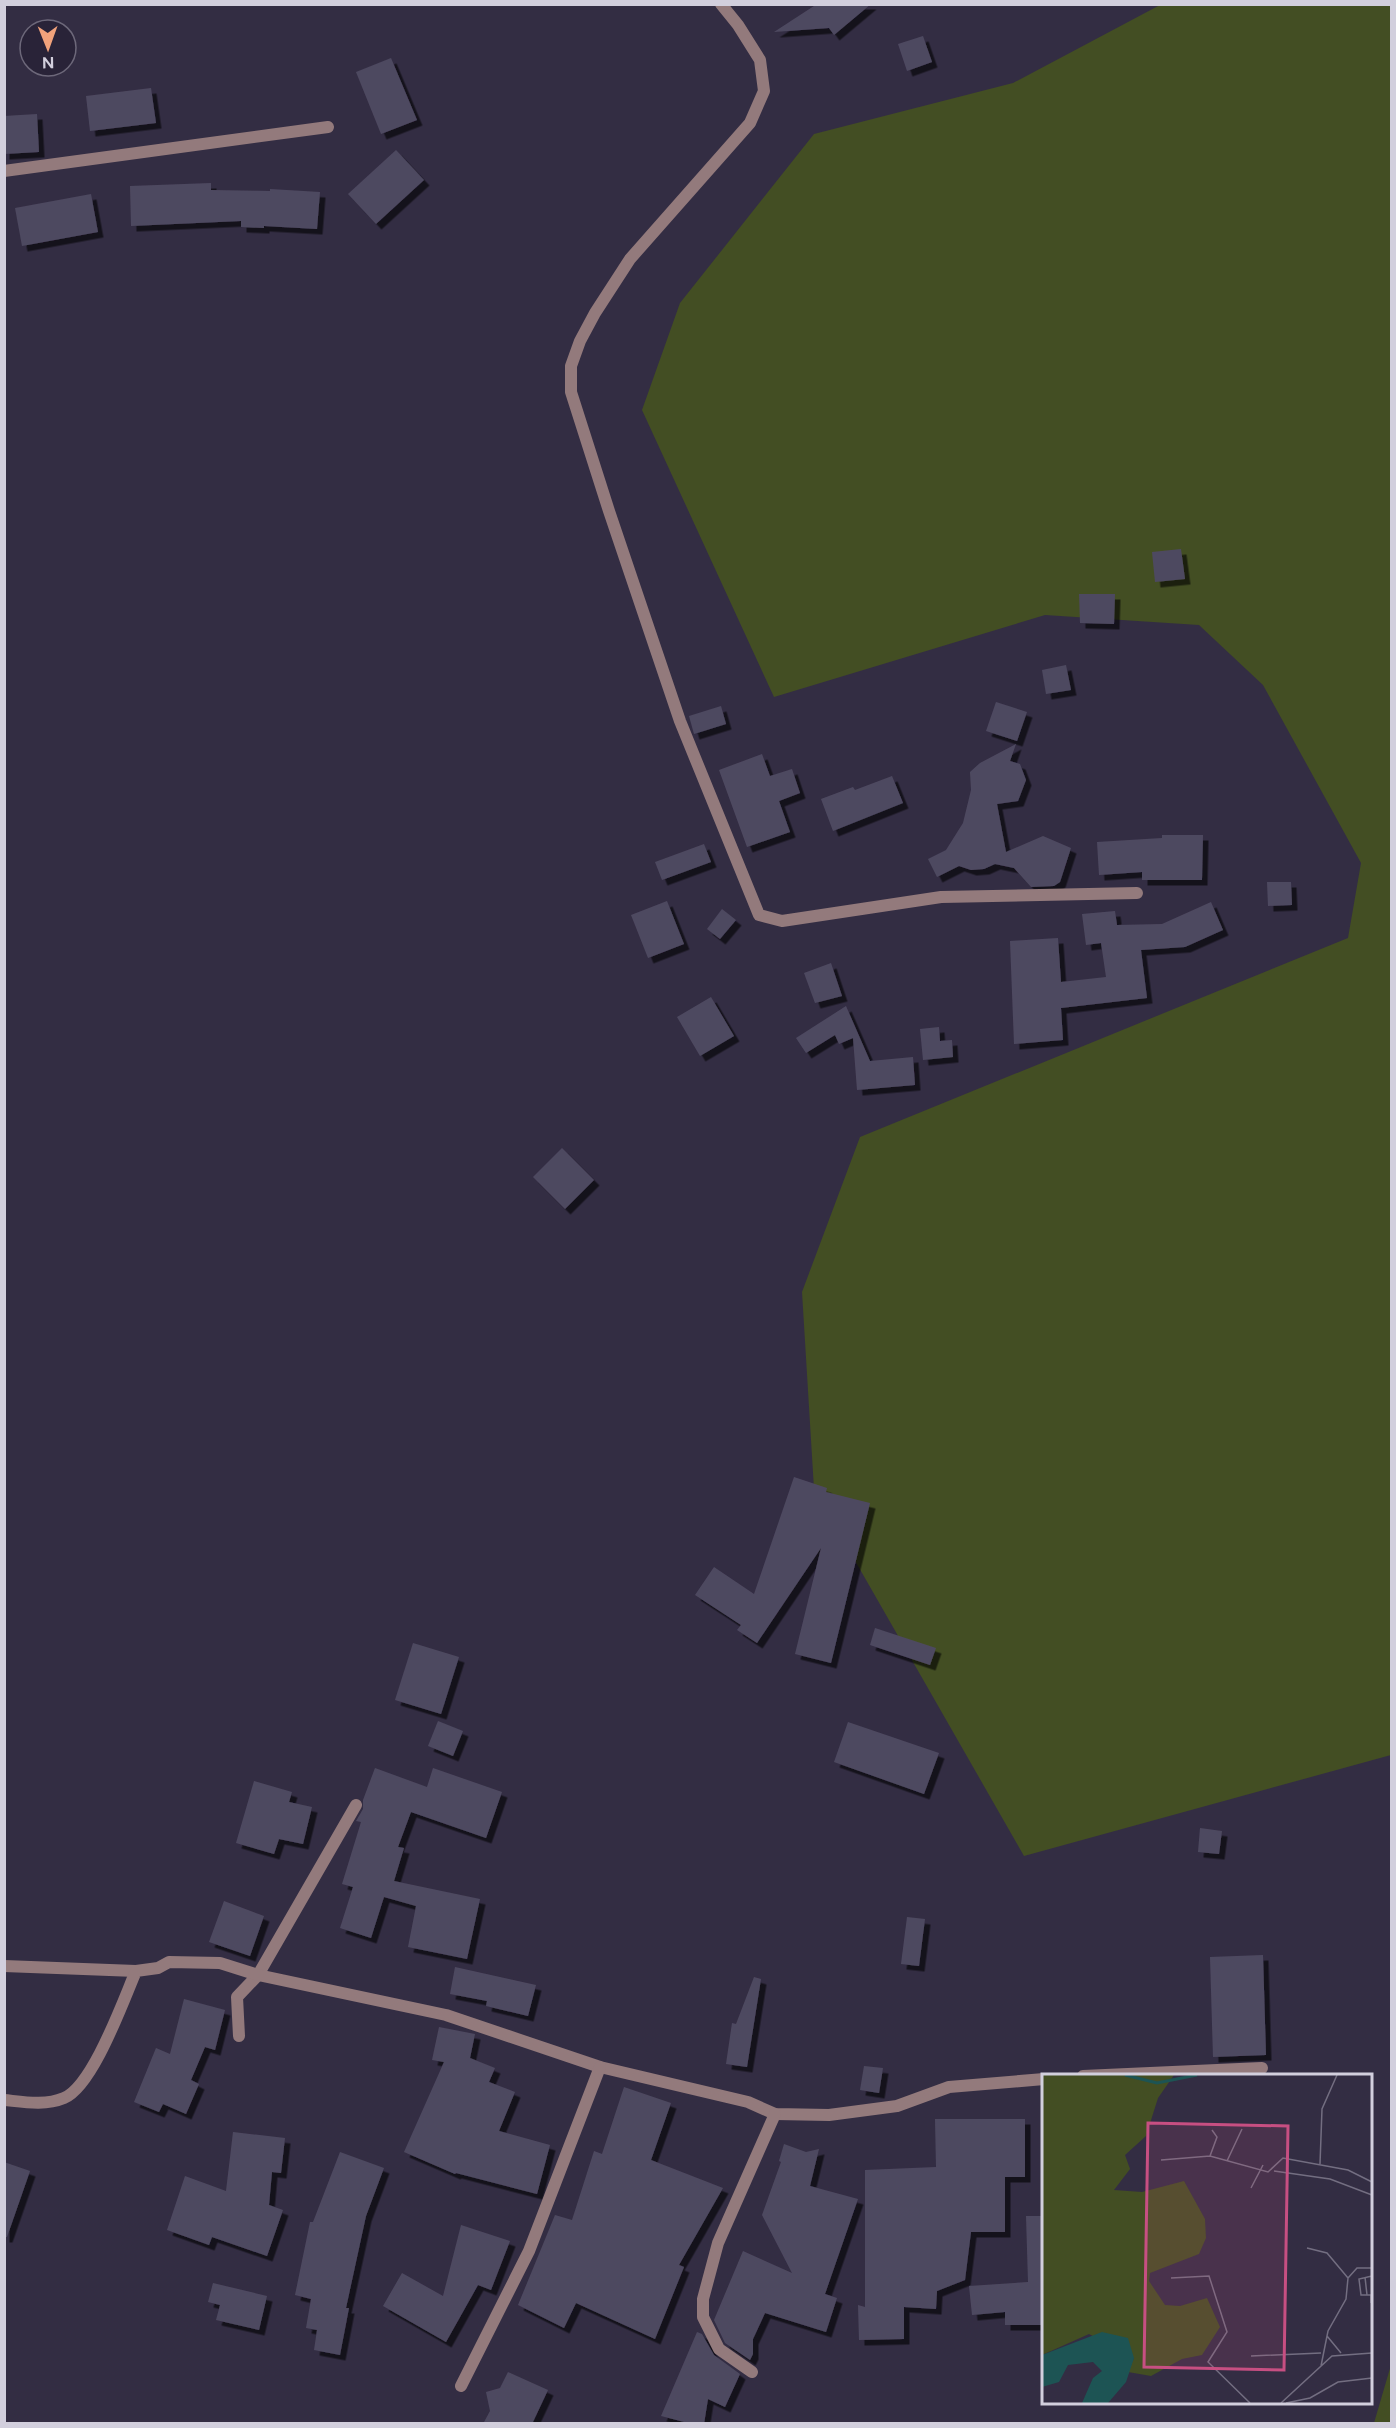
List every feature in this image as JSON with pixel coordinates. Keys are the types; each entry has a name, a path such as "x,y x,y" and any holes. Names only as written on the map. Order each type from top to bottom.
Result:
{"street":[{"path":"721,4 760,60 764,91 750,123 630,259 580,341 571,366 571,392 680,721 759,915 782,921 941,897 1137,893"},
{"path":"4,171 328,127"},
{"path":"239,2036 237,1997 258,1975 356,1805"},
{"path":"4,1966 136,1971 158,1968 169,1962 219,1963 258,1975 446,2015 600,2067 748,2102 775,2114 829,2115 885,2108 949,2088 1042,2079"},
{"path":"4,2100 42,2103 65,2098 83,2083 102,2049 136,1971"},
{"path":"461,2386 529,2252 600,2067"},
{"path":"1128,2074 1262,2068"},
{"path":"752,2372 719,2349 703,2317 704,2299 718,2243 775,2114"}],"green space":[{"path":"1160,5 1391,5 1391,1755 1024,1856 814,1489 802,1292 860,1137 1348,938 1361,863 1263,685 1199,625 1045,615 774,697 642,410 680,303 814,134 1013,83"},
{"path":"1391,2365 1391,2423 1374,2423"}],"building":[{"path":"817,4 871,4 834,35 829,28 774,32"},
{"path":"923,36 932,62 907,71 898,44"},
{"path":"391,58 417,120 381,134 356,72"},
{"path":"151,88 156,123 90,131 86,96"},
{"path":"37,114 39,152 4,154 4,116"},
{"path":"396,150 424,180 376,224 348,194"},
{"path":"211,183 211,190 270,191 270,189 320,192 317,229 241,227 241,221 131,226 130,186"},
{"path":"91,194 98,232 22,246 15,208"},
{"path":"1181,549 1185,579 1155,582 1152,552"},
{"path":"1079,594 1115,594 1114,624 1080,623"},
{"path":"1066,665 1071,690 1046,694 1042,670"},
{"path":"996,702 1027,712 1017,741 986,731"},
{"path":"721,706 726,724 694,734 689,716"},
{"path":"1016,744 1010,761 1020,764 1026,780 1018,801 997,804 1006,852 1043,836 1071,848 1060,882 1054,886 1031,887 1014,868 995,864 984,869 971,870 959,866 937,877 928,859 946,850 963,823 971,790 970,772 980,763"},
{"path":"762,754 770,776 792,769 800,793 779,801 790,832 747,847 719,770"},
{"path":"892,776 903,803 833,831 821,799 853,787 855,790"},
{"path":"1162,835 1203,835 1202,880 1142,880 1142,872 1099,875 1097,842 1162,838"},
{"path":"704,844 711,862 662,880 655,862"},
{"path":"1267,882 1291,882 1292,905 1268,906"},
{"path":"667,901 684,944 648,958 631,915"},
{"path":"1211,902 1223,930 1185,947 1141,950 1147,998 1061,1008 1063,1040 1014,1044 1010,941 1058,938 1061,982 1106,977 1101,943 1086,945 1082,914 1115,911 1117,925 1162,924"},
{"path":"722,909 736,920 720,939 707,929"},
{"path":"831,963 842,996 815,1003 804,973"},
{"path":"711,997 734,1036 700,1056 677,1017"},
{"path":"846,1006 870,1061 913,1057 915,1085 857,1090 853,1038 839,1044 835,1035 806,1053 796,1038"},
{"path":"939,1027 940,1041 952,1040 953,1057 923,1060 920,1029"},
{"path":"562,1148 594,1180 565,1209 533,1177"},
{"path":"794,1477 827,1488 826,1492 870,1503 831,1663 795,1654 821,1548 757,1643 737,1630 741,1625 695,1595 714,1567 754,1594"},
{"path":"875,1628 936,1648 930,1665 870,1645"},
{"path":"413,1643 459,1657 441,1714 395,1700"},
{"path":"438,1721 463,1731 453,1756 428,1746"},
{"path":"848,1722 939,1753 924,1794 834,1762"},
{"path":"375,1768 427,1787 433,1768 502,1792 486,1838 411,1812 398,1847 404,1848 394,1881 480,1899 467,1959 408,1947 416,1906 384,1897 371,1938 340,1928 353,1887 342,1884 361,1822 356,1821 363,1809 363,1800"},
{"path":"254,1781 292,1792 289,1802 312,1807 303,1844 279,1839 274,1854 236,1843"},
{"path":"1200,1828 1222,1831 1219,1854 1198,1852"},
{"path":"224,1901 264,1916 250,1956 209,1942"},
{"path":"907,1917 925,1919 919,1966 901,1964"},
{"path":"1263,1955 1266,2055 1213,2057 1210,1957"},
{"path":"455,1967 536,1985 528,2016 486,2006 487,2001 450,1994"},
{"path":"754,1977 761,1979 747,2067 726,2064 732,2023 736,2024"},
{"path":"184,1999 225,2010 215,2050 205,2047 191,2080 199,2084 186,2114 163,2104 159,2112 134,2102 156,2048 170,2054"},
{"path":"439,2027 475,2034 470,2058 495,2068 489,2082 515,2092 499,2131 550,2145 537,2194 455,2174 404,2152 444,2062 432,2060"},
{"path":"864,2066 883,2068 879,2093 860,2090"},
{"path":"624,2087 671,2103 651,2160 723,2188 679,2265 684,2267 655,2339 576,2303 564,2328 518,2305 555,2215 572,2220 594,2151 602,2154"},
{"path":"935,2119 1025,2119 1025,2177 1005,2177 1005,2232 971,2232 965,2280 937,2291 936,2309 904,2307 904,2339 859,2340 858,2305 865,2307 865,2170 936,2167"},
{"path":"233,2132 285,2138 281,2173 272,2172 269,2205 283,2210 267,2256 212,2237 209,2245 167,2230 185,2176 226,2191"},
{"path":"784,2144 806,2152 819,2149 810,2186 858,2199 825,2294 837,2298 826,2332 765,2313 753,2339 753,2354 750,2360 725,2343 714,2320 743,2251 792,2273 762,2215 781,2162 779,2161"},
{"path":"340,2152 384,2168 366,2216 346,2308 349,2308 340,2355 314,2350 317,2330 306,2328 311,2299 295,2295 310,2222 313,2222"},
{"path":"4,2162 30,2171 7,2237 4,2237"},
{"path":"1026,2216 1042,2216 1042,2325 1005,2325 1005,2312 972,2315 969,2286 1028,2282"},
{"path":"461,2225 510,2241 491,2290 478,2285 446,2342 383,2306 402,2273 443,2296"},
{"path":"213,2283 267,2296 259,2330 216,2320 220,2305 208,2302"},
{"path":"697,2332 702,2334 714,2355 740,2374 725,2407 708,2399 704,2424 692,2424 661,2416"},
{"path":"508,2372 548,2390 532,2424 483,2424 490,2411 486,2392 500,2388"}]}
